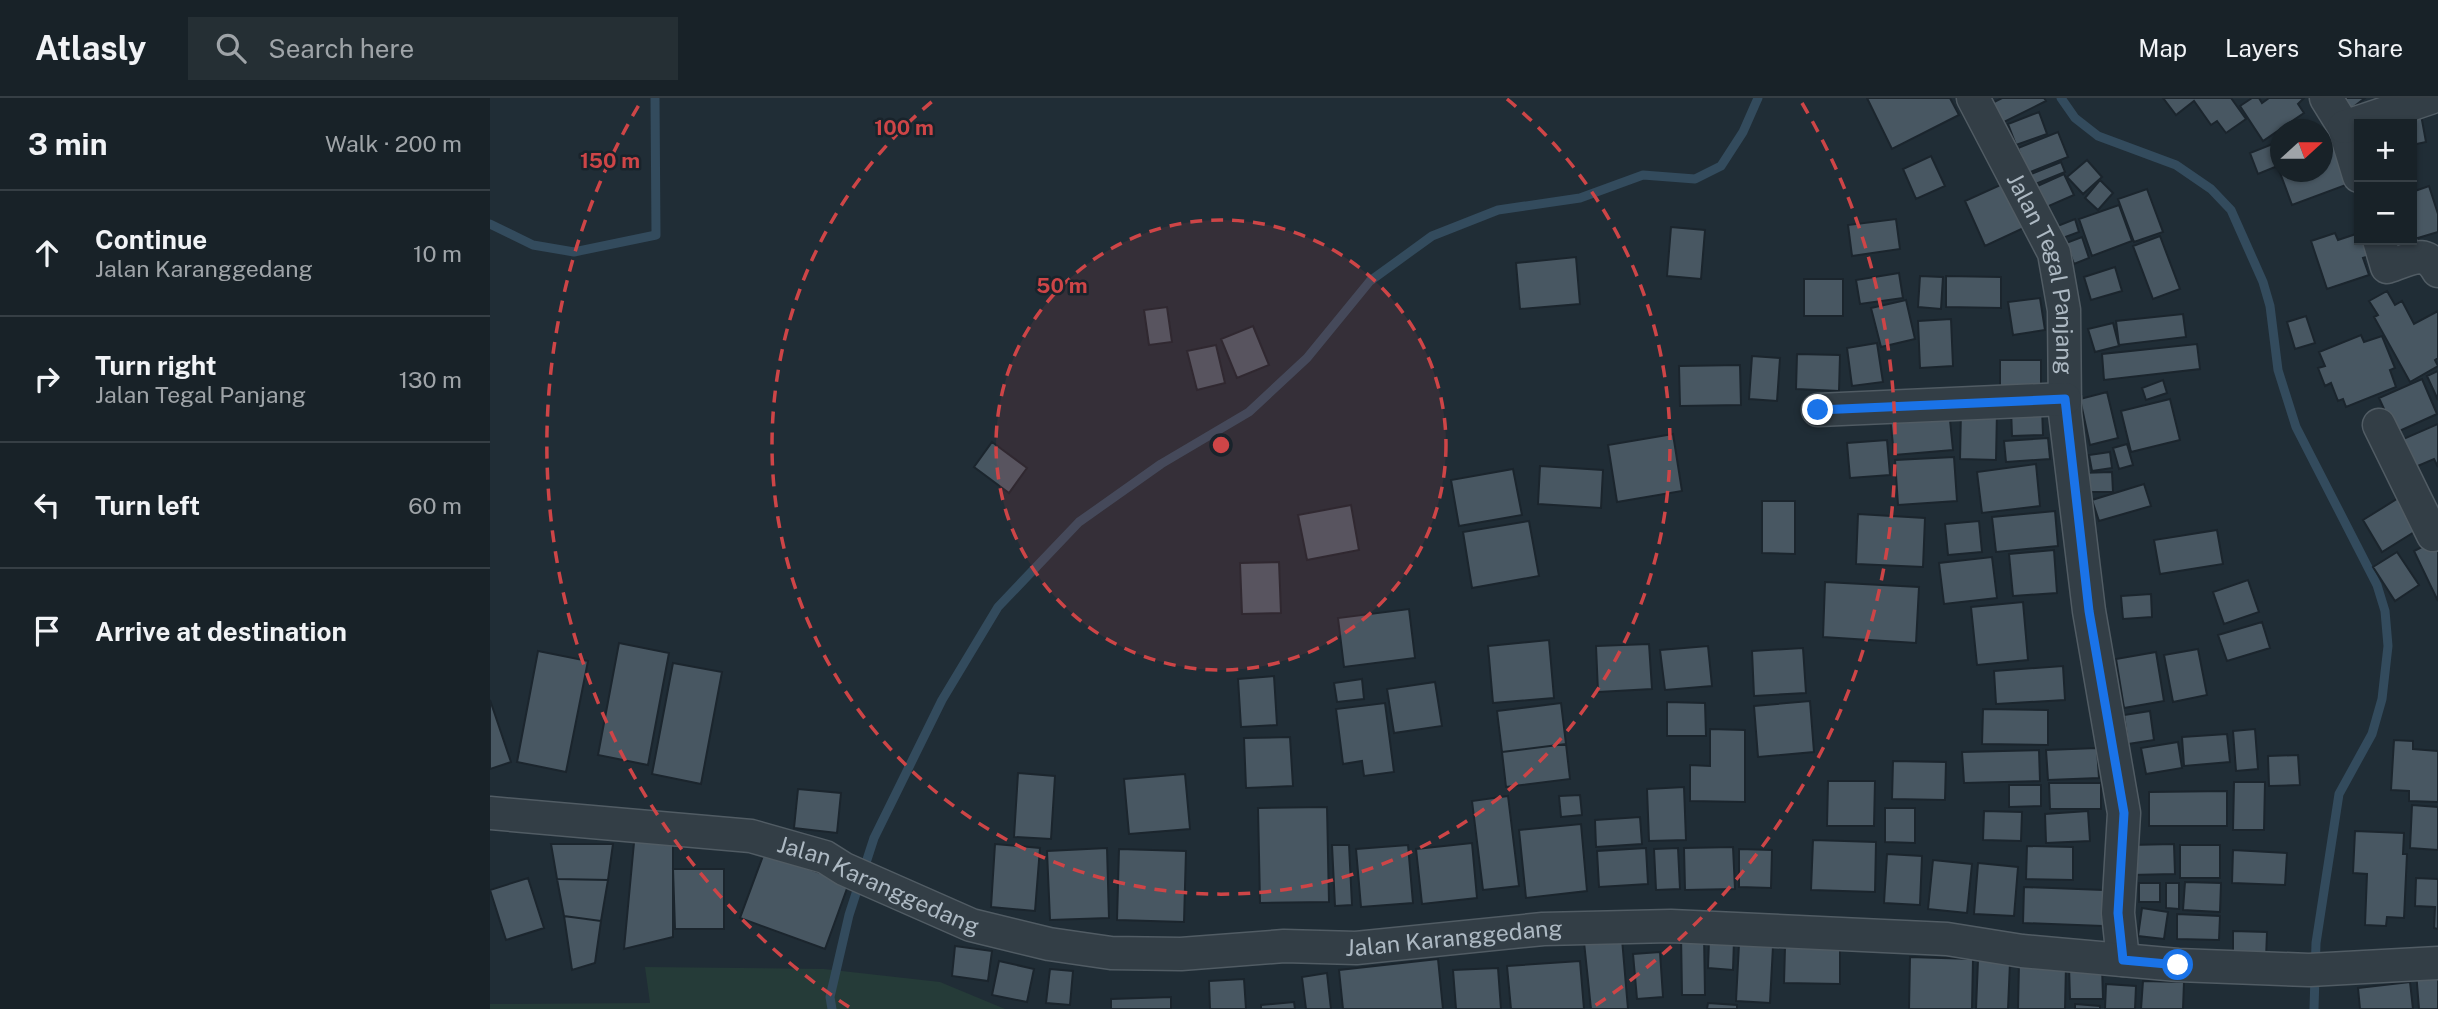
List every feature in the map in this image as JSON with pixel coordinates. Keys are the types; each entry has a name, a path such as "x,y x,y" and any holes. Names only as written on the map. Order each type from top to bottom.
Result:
{"street":[{"name":"Jalan Tegal Panjang","path":"1973,98 2054,253 2064,310 2065,399 2089,611 2124,813 2118,913 2123,960"},
{"path":"2326,98 2344,128 2354,160"},
{"path":"2344,128 2430,98"},
{"path":"2380,245 2387,267 2425,256 2432,259 2438,271"},
{"path":"1818,410 2065,399"},
{"path":"2379,425 2432,535 2438,532"},
{"name":"Jalan Karanggedang","path":"490,813 751,836 825,857 844,870 971,925 1049,944 1111,953 1181,954 1284,946 1356,948 1543,929 1671,926 1947,939 2022,951 2123,960 2323,969 2438,962"}],"green space":[{"path":"645,967 824,969 940,982 1005,1009 490,1009 490,1004 650,1003"}],"building":[{"path":"1867,98 1950,98 1959,115 1892,149"},
{"path":"2002,98 2044,98 2046,101 2002,123 1992,103"},
{"path":"2163,98 2231,98 2246,119 2226,133 2217,121 2211,125 2194,101 2176,115"},
{"path":"2252,98 2259,98 2262,103 2269,98 2304,98 2298,104 2304,113 2295,119 2270,119 2270,136 2263,141 2240,106"},
{"path":"2337,98 2365,98 2347,112"},
{"path":"2420,109 2426,142 2417,144 2417,119 2405,119"},
{"path":"2039,112 2047,134 2016,145 2008,124"},
{"path":"2058,132 2068,157 2028,173 2018,148"},
{"path":"2270,145 2270,169 2258,174 2250,153"},
{"path":"2341,147 2354,182 2292,205 2283,182 2333,182 2333,150"},
{"path":"1931,156 1945,186 1916,199 1903,169"},
{"path":"2087,160 2102,177 2083,194 2067,177"},
{"path":"2061,162 2065,172 2033,185 2029,175"},
{"path":"2064,174 2074,195 2042,209 2033,188"},
{"path":"2100,180 2113,193 2098,210 2085,198"},
{"path":"2009,181 2028,226 1985,246 1965,201"},
{"path":"2429,186 2438,214 2438,232 2418,238 2422,249 2402,256 2389,245 2417,245 2417,190"},
{"path":"2147,189 2163,232 2134,242 2118,199"},
{"path":"2119,205 2132,241 2092,256 2079,219"},
{"path":"1896,219 1900,249 1852,256 1848,225"},
{"path":"2075,219 2079,232 2060,239 2055,227"},
{"path":"1671,227 1705,230 1701,279 1667,276"},
{"path":"2335,233 2338,240 2354,235 2354,245 2377,245 2379,253 2363,258 2369,275 2327,289 2311,241"},
{"path":"2160,236 2180,289 2153,299 2133,246"},
{"path":"2082,237 2089,258 2074,264 2066,243"},
{"path":"1576,257 1580,304 1520,309 1516,263"},
{"path":"2115,267 2122,291 2091,300 2084,277"},
{"path":"1899,273 1903,298 1860,304 1856,280"},
{"path":"1920,276 1943,277 1941,309 1918,307"},
{"path":"1946,276 2001,277 2001,308 1946,307"},
{"path":"1804,279 1843,279 1843,316 1804,316"},
{"path":"2387,291 2395,305 2402,301 2414,324 2438,311 2438,358 2435,360 2438,366 2410,382 2374,317 2378,315 2369,301"},
{"path":"2040,298 2045,330 2013,335 2008,302"},
{"path":"1906,300 1915,339 1881,347 1871,308"},
{"path":"1167,307 1172,342 1149,345 1144,310"},
{"path":"2183,314 2186,337 2119,345 2116,321"},
{"path":"2306,316 2315,343 2295,349 2287,322"},
{"path":"1951,319 1953,366 1920,368 1918,321"},
{"path":"2113,323 2119,346 2095,352 2088,329"},
{"path":"1253,326 1269,365 1237,378 1221,339"},
{"path":"2361,335 2364,342 2382,336 2395,368 2390,370 2396,387 2346,407 2343,399 2338,401 2331,383 2325,386 2318,368 2325,366 2319,352"},
{"path":"1877,343 1883,382 1852,386 1847,348"},
{"path":"2197,344 2200,369 2104,380 2102,354"},
{"path":"1216,345 1225,383 1197,390 1187,351"},
{"path":"1797,354 1840,355 1839,391 1796,389"},
{"path":"1752,356 1780,358 1777,401 1749,399"},
{"path":"2000,360 2041,360 2041,386 2000,386"},
{"path":"1740,365 1741,405 1680,406 1679,366"},
{"path":"2438,371 2438,400 2427,376"},
{"path":"2422,379 2437,414 2395,433 2379,398"},
{"path":"2163,380 2167,393 2146,400 2142,388"},
{"path":"2107,392 2118,438 2090,445 2080,399"},
{"path":"2170,399 2180,440 2131,452 2121,411"},
{"path":"2042,407 2043,435 2012,436 2011,408"},
{"path":"1949,410 1953,450 1894,455 1890,416"},
{"path":"1961,410 1997,411 1996,460 1960,459"},
{"path":"2438,424 2438,467 2434,459 2406,471 2394,443"},
{"path":"1673,434 1682,491 1617,502 1608,445"},
{"path":"2048,438 2050,459 2006,462 2004,441"},
{"path":"1887,440 1890,475 1850,478 1847,443"},
{"path":"992,442 1027,468 1009,493 974,467"},
{"path":"2127,444 2133,465 2119,469 2113,448"},
{"path":"2110,452 2112,468 2092,471 2089,455"},
{"path":"1954,457 1957,501 1898,505 1895,460"},
{"path":"2036,464 2040,506 1982,513 1977,472"},
{"path":"1540,466 1603,470 1601,508 1538,504"},
{"path":"1513,469 1522,515 1459,526 1451,480"},
{"path":"2112,472 2113,492 2080,492 2079,473"},
{"path":"2144,484 2151,506 2099,521 2092,500"},
{"path":"2400,497 2419,529 2382,552 2363,520"},
{"path":"1762,501 1795,501 1795,554 1762,553"},
{"path":"1351,505 1359,550 1307,560 1298,515"},
{"path":"2055,511 2058,546 1996,552 1992,517"},
{"path":"1858,514 1925,518 1923,567 1856,564"},
{"path":"1529,521 1539,576 1472,588 1463,532"},
{"path":"1979,521 1982,552 1948,555 1945,524"},
{"path":"2217,530 2223,564 2160,574 2154,540"},
{"path":"2438,539 2438,601 2414,551"},
{"path":"2054,550 2057,593 2013,596 2009,554"},
{"path":"2397,552 2419,585 2395,601 2373,567"},
{"path":"1992,557 1997,598 1944,604 1939,563"},
{"path":"1279,562 1281,613 1242,614 1240,563"},
{"path":"2248,580 2259,612 2224,624 2213,592"},
{"path":"1825,582 1919,587 1916,643 1823,637"},
{"path":"2151,594 2152,617 2123,619 2121,596"},
{"path":"2023,602 2028,660 1977,665 1971,607"},
{"path":"1409,609 1415,658 1344,667 1338,618"},
{"path":"2262,622 2270,648 2227,661 2218,635"},
{"path":"1549,640 1554,698 1493,703 1488,646"},
{"path":"619,643 669,653 648,765 598,755"},
{"path":"1649,644 1652,689 1598,692 1596,646"},
{"path":"1708,646 1712,686 1665,690 1660,650"},
{"path":"1803,648 1806,693 1754,696 1752,651"},
{"path":"2198,649 2207,695 2173,702 2164,655"},
{"path":"538,651 588,661 566,772 517,762"},
{"path":"2156,652 2164,701 2124,708 2116,659"},
{"path":"673,663 722,672 701,784 652,774"},
{"path":"2063,666 2065,700 1996,704 1994,671"},
{"path":"1274,676 1277,725 1241,727 1238,679"},
{"path":"1362,679 1364,699 1337,702 1334,683"},
{"path":"1435,682 1442,726 1394,733 1387,689"},
{"path":"490,700 511,762 490,769"},
{"path":"1810,701 1814,752 1758,757 1754,706"},
{"path":"1667,702 1705,703 1706,736 1667,736"},
{"path":"1385,703 1394,772 1364,776 1362,761 1343,764 1336,709"},
{"path":"1561,703 1566,744 1502,752 1497,711"},
{"path":"1983,709 2048,710 2048,745 1982,744"},
{"path":"2150,711 2154,740 2128,744 2124,715"},
{"path":"1710,729 1745,730 1745,802 1690,801 1690,765 1710,766"},
{"path":"2255,729 2258,769 2236,771 2233,731"},
{"path":"2227,734 2230,762 2184,766 2182,737"},
{"path":"1290,737 1293,786 1246,788 1244,738"},
{"path":"2394,740 2413,741 2413,749 2438,751 2438,802 2409,801 2409,791 2391,790"},
{"path":"2178,742 2182,768 2146,774 2141,748"},
{"path":"1566,744 1570,779 1506,787 1502,752"},
{"path":"2097,748 2099,778 2048,780 2046,750"},
{"path":"2039,750 2040,781 1964,783 1962,752"},
{"path":"2298,755 2300,785 2269,786 2268,756"},
{"path":"1893,761 1946,762 1945,800 1892,799"},
{"path":"1018,773 1055,776 1051,839 1014,837"},
{"path":"1185,774 1190,829 1129,834 1124,779"},
{"path":"1828,781 1875,781 1874,826 1827,826"},
{"path":"2234,782 2265,782 2264,830 2233,830"},
{"path":"2049,783 2101,783 2101,809 2050,809"},
{"path":"2009,785 2041,785 2041,806 2009,807"},
{"path":"1684,787 1686,840 1649,841 1647,789"},
{"path":"798,789 841,793 837,833 794,828"},
{"path":"2227,791 2227,826 2149,826 2149,792"},
{"path":"1580,795 1582,815 1561,817 1559,796"},
{"path":"1508,796 1519,886 1483,890 1472,801"},
{"path":"2412,805 2438,807 2438,850 2410,848"},
{"path":"1327,807 1329,902 1260,903 1258,808"},
{"path":"1885,808 1915,808 1915,843 1885,842"},
{"path":"1984,811 2022,812 2021,841 1983,840"},
{"path":"2088,811 2090,841 2046,843 2045,814"},
{"path":"1640,817 1642,844 1596,847 1595,820"},
{"path":"1581,824 1587,891 1526,898 1519,830"},
{"path":"2355,831 2404,833 2403,854 2407,854 2404,918 2387,917 2386,926 2365,925 2367,874 2353,873"},
{"path":"635,832 673,845 673,937 624,949"},
{"path":"1813,840 1876,842 1875,892 1811,890"},
{"path":"1472,843 1477,898 1422,904 1416,849"},
{"path":"551,844 613,844 608,880 557,879"},
{"path":"995,844 1040,848 1035,911 991,907"},
{"path":"2174,844 2175,874 2130,875 2129,845"},
{"path":"1332,845 1349,845 1352,905 1335,906"},
{"path":"1408,845 1413,903 1361,907 1356,849"},
{"path":"2180,845 2220,845 2220,878 2180,878"},
{"path":"2027,846 2073,847 2073,880 2026,879"},
{"path":"1733,847 1735,889 1685,890 1684,848"},
{"path":"1107,848 1109,918 1050,920 1047,851"},
{"path":"1646,848 1648,884 1599,887 1597,851"},
{"path":"1678,848 1680,889 1656,890 1654,849"},
{"path":"1119,849 1186,851 1184,922 1117,920"},
{"path":"1739,849 1772,850 1771,888 1739,887"},
{"path":"2233,850 2287,853 2285,885 2232,883"},
{"path":"764,853 849,883 825,949 740,918"},
{"path":"1887,854 1922,856 1920,905 1884,903"},
{"path":"1933,860 1972,864 1967,913 1928,909"},
{"path":"1978,863 2018,867 2014,916 1974,914"},
{"path":"673,869 724,869 724,929 675,929"},
{"path":"528,878 544,928 506,940 490,890"},
{"path":"2416,878 2438,879 2438,929 2434,928 2435,907 2415,906"},
{"path":"557,879 608,880 601,921 564,916"},
{"path":"2185,882 2221,883 2220,912 2183,910"},
{"path":"2139,883 2160,883 2160,902 2139,902"},
{"path":"2166,883 2179,883 2179,909 2166,908"},
{"path":"2024,887 2104,890 2103,926 2023,923"},
{"path":"2142,908 2168,912 2164,939 2138,936"},
{"path":"2177,914 2220,916 2219,940 2177,939"},
{"path":"564,916 601,921 595,963 572,970"},
{"path":"2233,931 2267,932 2266,959 2233,958"},
{"path":"1681,934 1704,934 1705,995 1682,995"},
{"path":"1622,939 1628,1009 1591,1009 1584,942"},
{"path":"1709,940 1734,940 1733,970 1708,968"},
{"path":"1739,944 1773,946 1770,1003 1736,1001"},
{"path":"955,946 992,951 988,981 952,976"},
{"path":"1785,947 1840,948 1840,984 1784,983"},
{"path":"1660,952 1663,997 1637,999 1633,954"},
{"path":"1910,957 1973,959 1972,1009 1909,1009"},
{"path":"1438,959 1443,1009 1343,1009 1339,970"},
{"path":"1978,960 2010,962 2008,1009 1976,1009"},
{"path":"999,961 1034,969 1027,1002 992,995"},
{"path":"1580,961 1584,1009 1511,1009 1507,966"},
{"path":"2019,964 2066,965 2065,1009 2018,1009"},
{"path":"2069,965 2102,965 2103,999 2070,999"},
{"path":"1498,968 1501,1009 1456,1009 1453,970"},
{"path":"1050,969 1073,971 1070,1005 1046,1003"},
{"path":"2438,970 2438,1009 2419,1009 2416,971"},
{"path":"1327,973 1331,1009 1306,1009 1302,977"},
{"path":"1244,979 1246,1009 1210,1009 1209,981"},
{"path":"2143,981 2184,982 2183,1009 2141,1009"},
{"path":"2410,982 2413,1009 2360,1009 2358,988"},
{"path":"2106,984 2136,986 2135,1009 2105,1009"},
{"path":"1171,997 1171,1009 1111,1009 1111,999"},
{"path":"1294,1002 1295,1009 1261,1009 1261,1005"},
{"path":"1708,1003 1737,1005 1737,1009 1707,1009"},
{"path":"2075,1004 2100,1006 2100,1009 2075,1009"}],"waterway":[{"path":"490,224 533,245 574,252 656,235 655,98"},
{"path":"832,1009 830,997 849,915 874,838 942,700 998,607 1079,522 1161,464 1249,412 1307,358 1370,281 1432,236 1498,210 1580,198 1643,175 1695,179 1721,166 1743,132 1758,98"},
{"path":"2061,98 2075,118 2098,136 2176,165 2211,189 2231,210 2263,282 2270,306 2278,370 2296,427 2377,585 2385,611 2388,646 2382,699 2372,734 2339,794 2316,943 2314,1009"}],"route":[{"path":"1818,410 2065,399 2089,611 2124,813 2118,913 2123,960 2178,965"}]}
